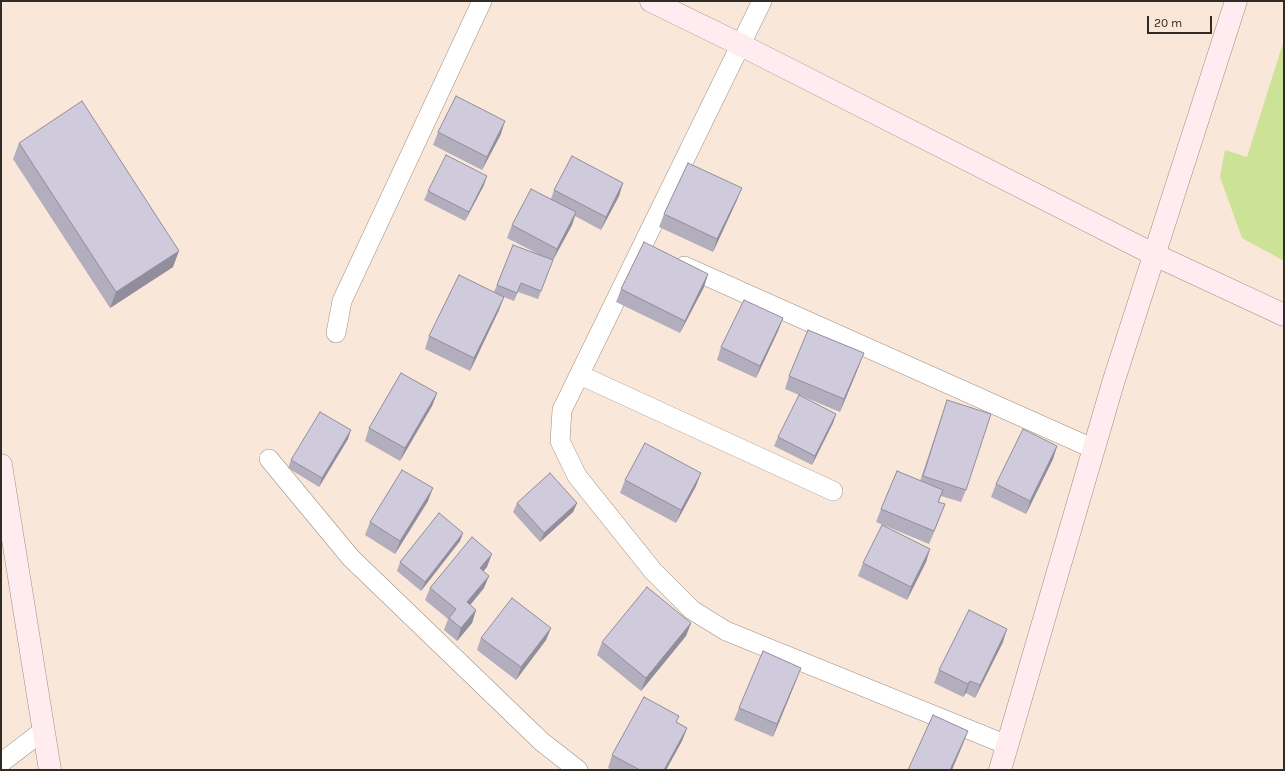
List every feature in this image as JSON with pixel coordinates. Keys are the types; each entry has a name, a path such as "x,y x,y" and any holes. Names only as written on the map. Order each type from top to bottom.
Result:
{"street":[{"path":"336,333 342,301 482,1"},
{"path":"651,1 741,45 1154,255 1284,315"},
{"path":"762,1 741,45 657,254 580,375 562,410 560,441 577,476 653,571 692,610 726,631 1007,745"},
{"path":"1000,770 1113,383 1236,1"},
{"path":"657,254 1094,449"},
{"path":"580,375 833,491"},
{"path":"269,459 350,558 542,742 578,770"},
{"path":"1,465 50,770"},
{"path":"1,763 44,730"}],"green space":[{"path":"1284,40 1284,261 1242,238 1220,177 1225,150 1247,157"}],"building":[{"path":"456,96 505,121 487,157 438,132"},
{"path":"82,101 179,251 116,292 19,143"},
{"path":"446,155 487,176 469,212 428,191"},
{"path":"572,156 623,183 606,217 554,190"},
{"path":"688,163 742,188 717,239 664,214"},
{"path":"531,189 576,212 557,249 512,225"},
{"path":"644,242 708,274 685,321 621,289"},
{"path":"513,245 553,260 541,291 521,283 517,293 497,285"},
{"path":"459,275 504,297 474,358 429,336"},
{"path":"744,300 783,318 760,366 721,347"},
{"path":"808,330 864,353 844,399 789,376"},
{"path":"401,373 437,393 405,448 369,428"},
{"path":"799,395 836,414 815,456 778,437"},
{"path":"947,400 991,414 966,490 923,476"},
{"path":"320,412 351,430 322,478 291,460"},
{"path":"1023,429 1057,446 1030,501 996,484"},
{"path":"645,443 701,473 681,510 625,480"},
{"path":"402,470 433,488 400,541 370,522"},
{"path":"897,471 943,490 938,502 945,504 934,531 881,509"},
{"path":"550,473 577,503 544,533 517,503"},
{"path":"439,513 463,533 425,582 400,562"},
{"path":"882,525 930,549 911,587 863,563"},
{"path":"472,537 492,554 480,568 489,576 467,602 476,610 461,628 449,618 456,609 430,588"},
{"path":"647,587 691,623 646,678 602,642"},
{"path":"512,598 551,628 521,667 481,638"},
{"path":"969,610 1007,629 980,685 970,681 968,684 939,670"},
{"path":"763,651 801,668 777,724 739,708"},
{"path":"644,697 679,716 676,722 687,728 664,770 640,770 612,755"},
{"path":"933,715 968,731 950,770 908,770"}]}
